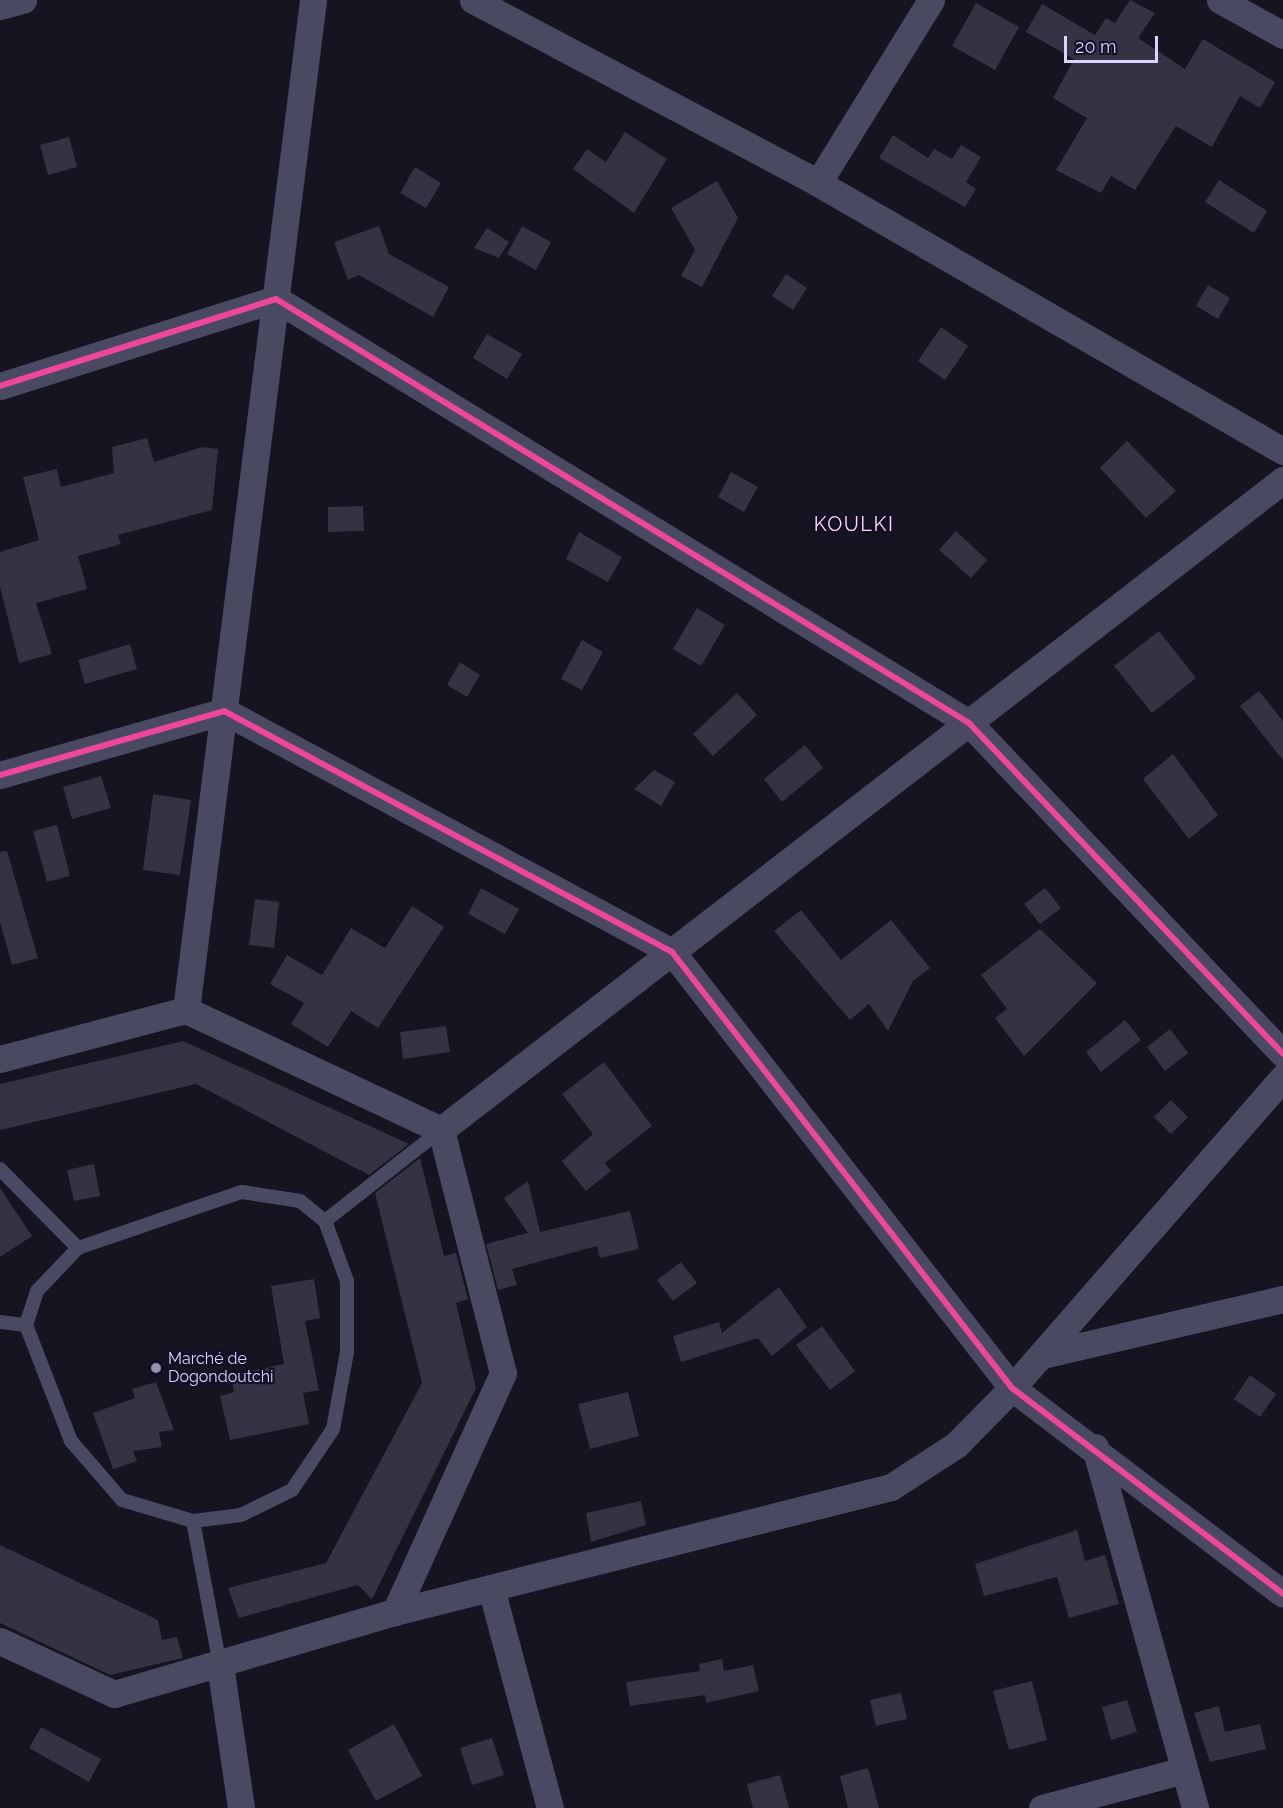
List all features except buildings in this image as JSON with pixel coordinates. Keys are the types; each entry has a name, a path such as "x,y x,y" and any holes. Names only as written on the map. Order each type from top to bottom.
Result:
{"street":[{"path":"0,6 23,0"},
{"path":"186,1010 314,0"},
{"path":"473,0 818,183 1283,451"},
{"path":"818,183 931,0"},
{"path":"1220,0 1283,35"},
{"path":"0,386 276,299 969,723 1283,1054"},
{"path":"441,1130 1283,480"},
{"path":"0,775 224,711 672,952 1012,1388 1095,1447 1283,1594"},
{"path":"0,1059 186,1010 441,1130"},
{"path":"0,1641 114,1694 220,1665 395,1612 891,1487 957,1445 1012,1388 1283,1077"},
{"path":"395,1612 503,1373 441,1130"},
{"path":"1042,1356 1283,1299"},
{"path":"1095,1447 1195,1808"},
{"path":"491,1588 550,1808"},
{"path":"220,1665 241,1808"},
{"path":"1042,1808 1184,1770"}],"lane":[{"path":"325,1221 441,1130"},
{"path":"0,1169 78,1248"},
{"path":"242,1191 300,1201 325,1221 347,1281 346,1352 333,1429 292,1490 241,1515 193,1521 122,1500 71,1441 26,1324 37,1291 78,1248 242,1191"},
{"path":"0,1322 26,1324"},
{"path":"193,1521 220,1665"}],"cycle path":[{"path":"0,386 276,299 969,723 1283,1054"},
{"path":"0,775 224,711 672,952 1012,1388 1283,1594"}],"place":[{"name":"Marché de Dogondoutchi","path":"156,1368"}],"district":[{"name":"KOULKI","path":"854,524"}]}
